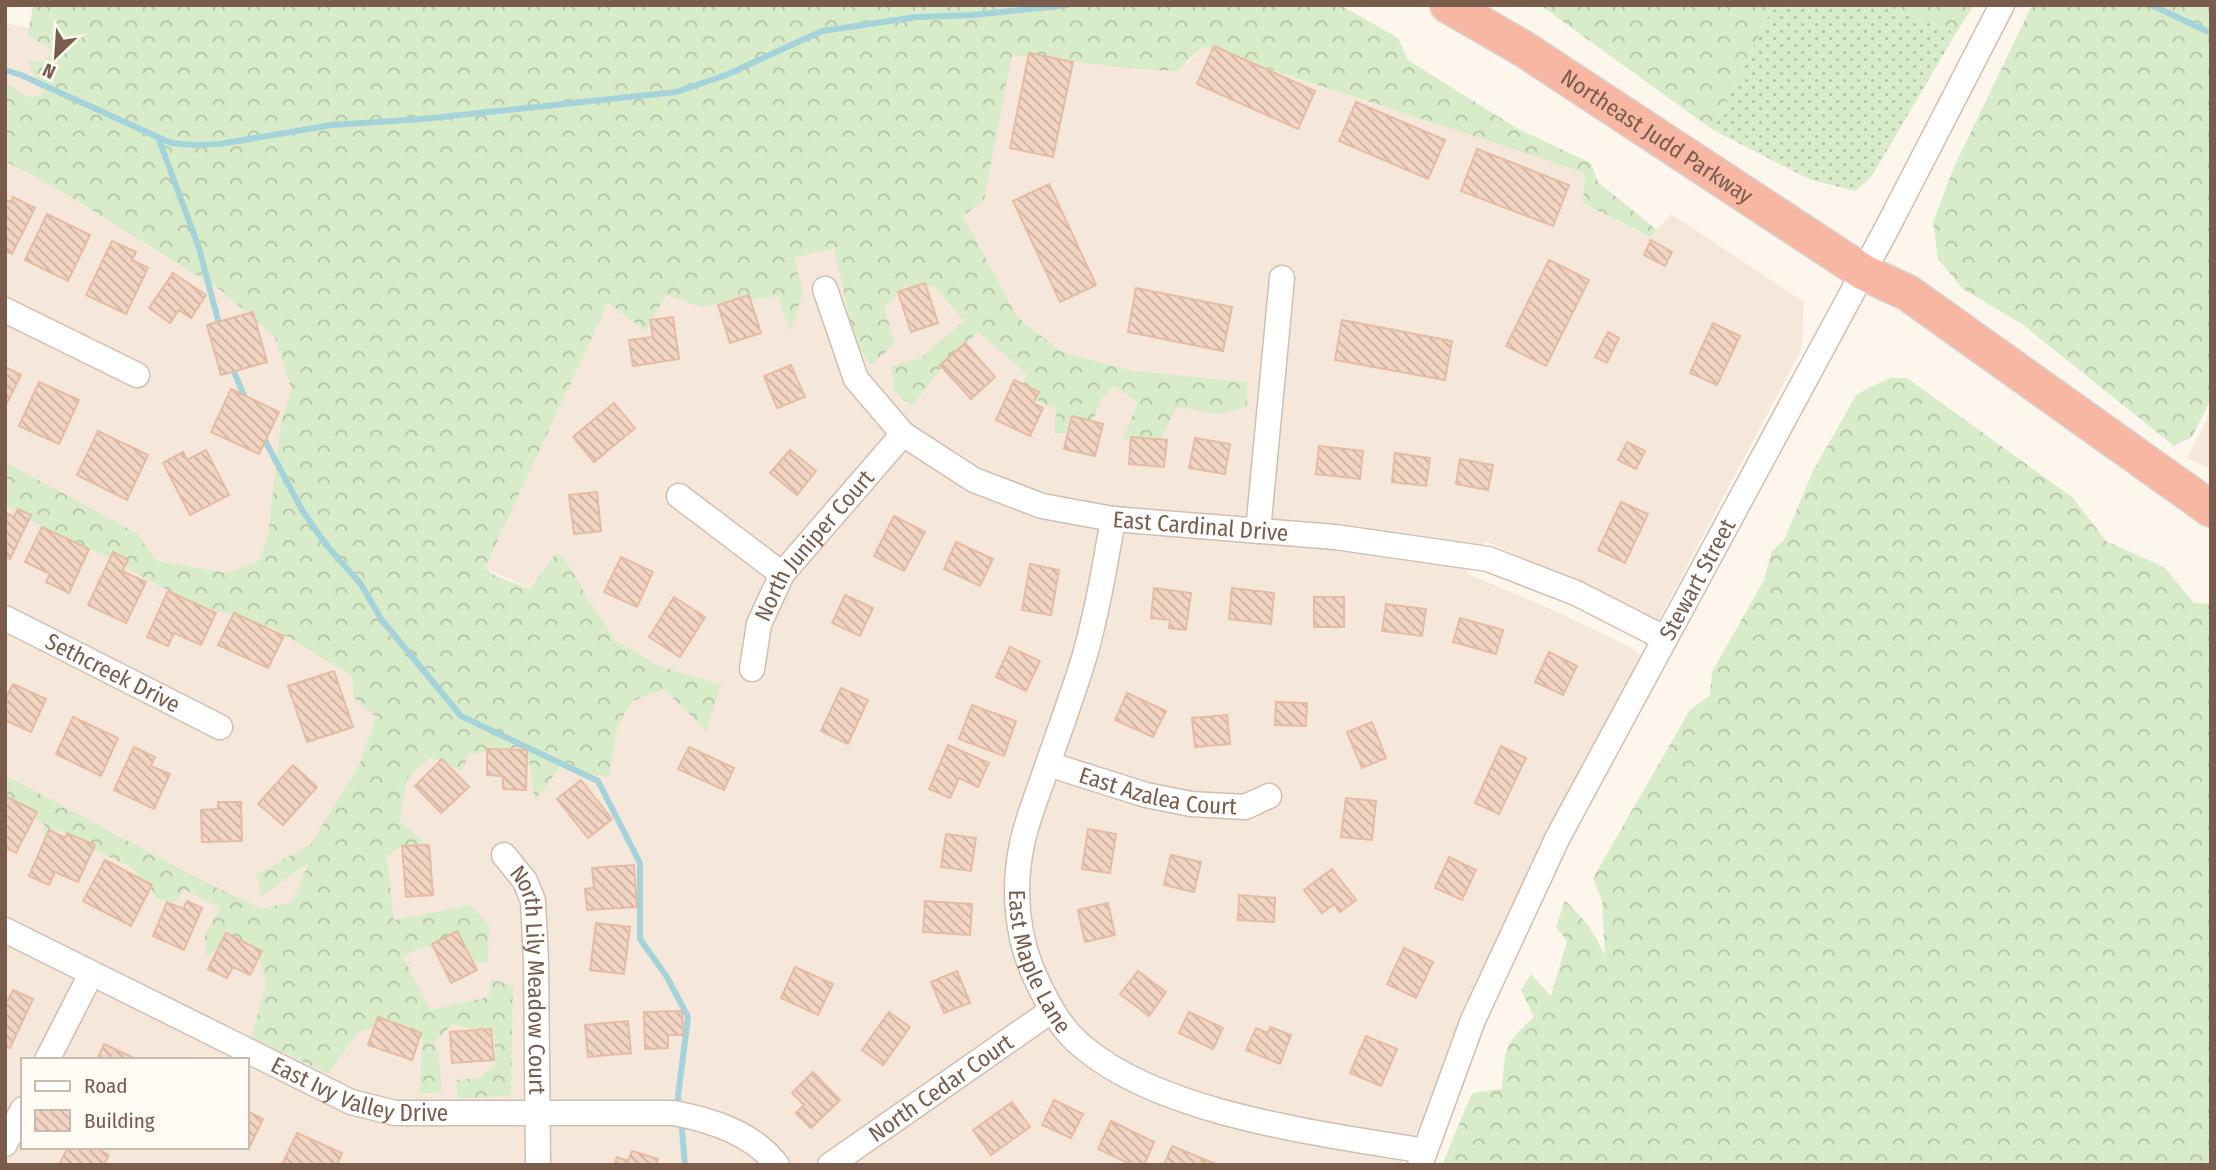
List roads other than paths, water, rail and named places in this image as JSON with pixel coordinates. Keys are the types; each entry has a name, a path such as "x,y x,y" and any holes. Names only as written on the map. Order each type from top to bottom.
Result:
{"highway":[{"name":"Northeast Judd Parkway","path":"1448,5 1524,48 1863,272 1908,293 2211,509"},
{"name":"Northeast Judd Parkway","path":"1863,272 1899,308 2141,487 2211,534"}],"street":[{"name":"Stewart Street","path":"1422,1158 1473,1020 1558,837 1664,638 1728,525 2002,5"},
{"path":"1258,531 1282,278"},
{"name":"East Cardinal Drive","path":"825,289 856,379 903,435 974,480 1042,506 1114,519 1335,537 1488,559 1576,593 1664,638"},
{"path":"5,310 137,375"},
{"name":"North Juniper Court","path":"752,669 759,624 782,573 903,435"},
{"path":"679,496 782,573"},
{"name":"East Maple Lane","path":"1114,519 1084,658 1022,843 1017,876 1020,933 1029,965 1051,1011 1084,1048 1116,1070 1153,1088 1222,1111 1422,1158"},
{"name":"Sethcreek Drive","path":"5,618 220,727"},
{"name":"East Azalea Court","path":"1048,764 1146,795 1191,804 1245,807 1269,796"},
{"name":"North Lily Meadow Court","path":"504,855 525,881 533,901 538,1113"},
{"name":"East Ivy Valley Drive","path":"5,930 351,1102 373,1109 395,1113 651,1112 697,1118 737,1132 757,1145 777,1165"},
{"path":"48,1058 91,974"},
{"name":"North Cedar Court","path":"830,1165 1051,1011"},
{"path":"5,1144 21,1113"},
{"path":"538,1113 538,1165"}],"waterway":[{"path":"5,70 171,143 220,144 332,125 423,119 676,92 726,75 822,31 917,17 973,15 1067,5"},
{"path":"2151,5 2211,33"},
{"path":"158,137 199,248 220,328"},
{"path":"231,365 246,400"},
{"path":"262,435 302,510 327,546 361,584 381,619 461,716 598,781 640,863 640,939 667,977 688,1017 678,1096 679,1109"},
{"path":"681,1119 685,1165"}]}
